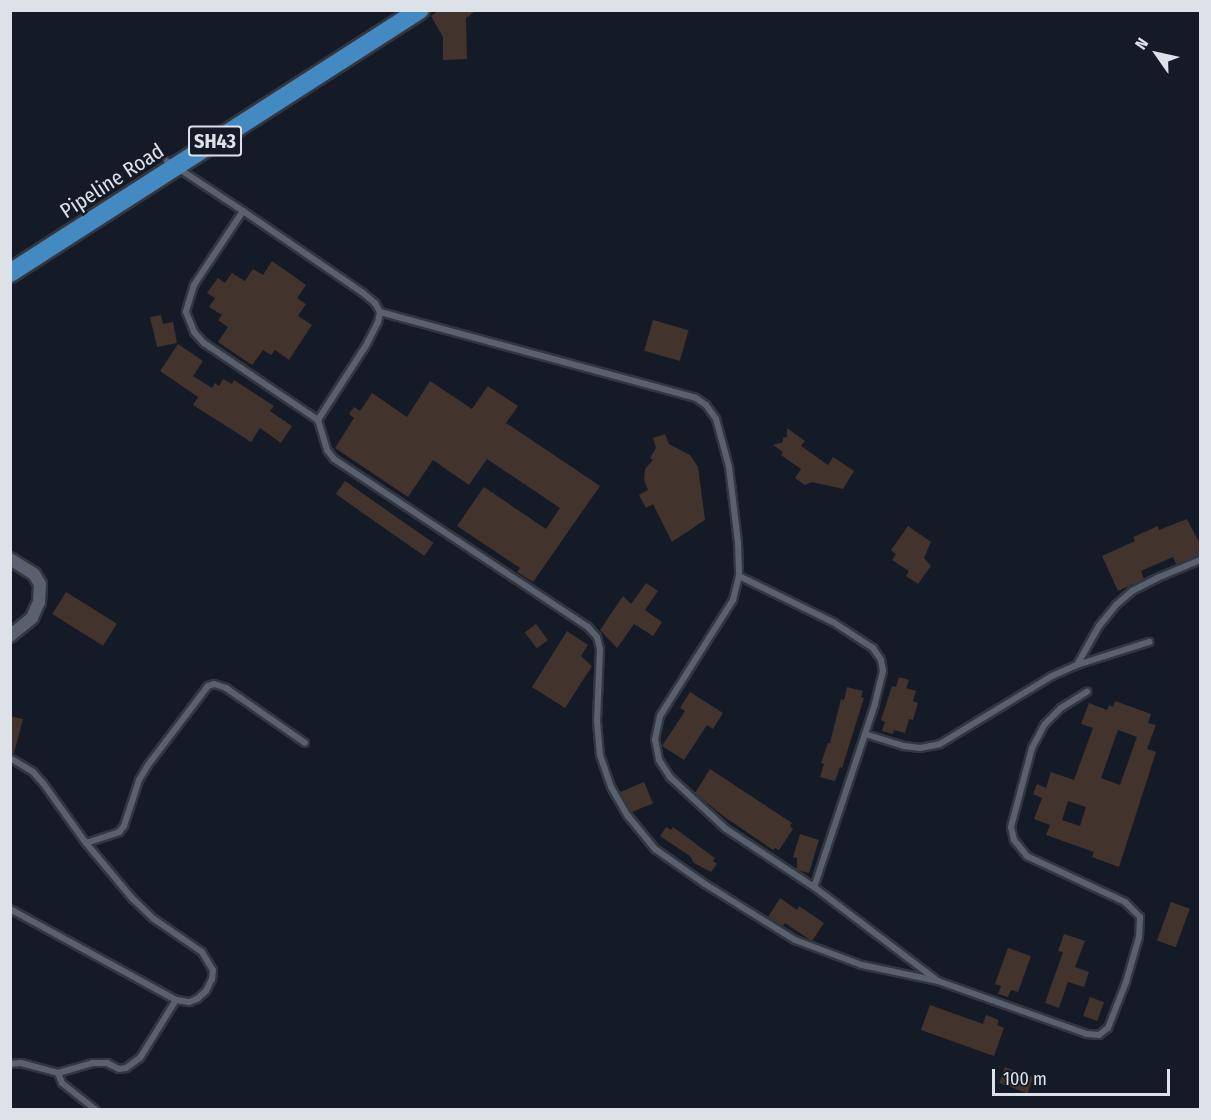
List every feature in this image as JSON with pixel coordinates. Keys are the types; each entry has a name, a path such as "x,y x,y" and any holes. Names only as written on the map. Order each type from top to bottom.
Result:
{"main road":[{"name":"Pipeline Road","path":"10,273 42,247 403,10"},
{"name":"Pipeline Road","path":"171,164 420,10"},
{"name":"Pipeline Road","path":"10,262 42,247"}],"street":[{"path":"10,559 34,574 40,584 39,602 32,618 10,636"}],"lane":[{"path":"171,164 375,303 380,312 378,322 365,347 318,420"},
{"path":"243,211 194,285 186,312 194,332 204,343 318,420 327,450 334,459 588,627 597,637 601,657 597,720 600,755 611,787 628,816 655,849 705,884 795,940 862,965 938,981 1087,1034 1099,1035 1108,1028 1139,937 1140,917 1125,902 1027,856 1014,840 1011,827 1032,748 1045,724 1061,708 1087,692"},
{"path":"380,312 696,398 716,419 729,467 738,543 739,576 733,600 660,716 655,739 659,760 670,777 726,830 814,887 938,981"},
{"path":"1077,665 1098,626 1116,604 1132,591 1200,560"},
{"path":"739,576 833,622 873,648 881,660 883,671 866,734 814,887"},
{"path":"866,734 904,746 920,748 940,744 1052,676 1077,665 1149,642"},
{"path":"86,843 119,832 124,826 144,772 208,686 214,684 226,688 305,743"},
{"path":"10,758 33,772 86,843 132,898 154,919 202,952 213,970 206,991 197,999 189,1002 176,1000 10,909"},
{"path":"10,1064 21,1063 58,1073 92,1063 107,1063 119,1069 126,1068 140,1058 176,1000"},
{"path":"58,1073 62,1083 96,1110"}],"building":[{"path":"439,10 477,10 466,18 467,59 443,60 443,37 431,16"},
{"path":"272,261 306,285 297,298 306,304 298,316 312,325 289,360 275,350 271,355 263,350 252,365 218,342 228,327 218,320 222,315 209,307 215,298 207,293 218,278 225,283 232,273 245,281 253,269 263,275"},
{"path":"161,315 163,324 173,322 177,343 157,347 150,317"},
{"path":"653,320 689,330 680,361 644,351"},
{"path":"178,344 203,361 193,376 212,388 215,383 219,386 223,379 232,384 234,380 274,406 270,411 292,426 281,443 260,428 251,442 193,405 198,397 160,371"},
{"path":"430,381 472,409 488,386 518,406 506,423 600,486 533,582 517,572 520,568 457,526 484,487 546,529 560,508 487,459 469,485 433,460 408,497 335,448 354,418 349,414 354,407 360,411 372,393 407,417"},
{"path":"787,428 805,441 801,446 828,465 833,457 854,471 843,489 812,482 805,485 795,478 801,469 781,455 783,452 773,445 783,442 783,438 787,437"},
{"path":"665,434 669,444 690,455 698,467 705,520 672,542 653,504 646,508 639,495 648,490 644,480 645,469 653,460 650,458 656,448 653,438"},
{"path":"345,481 433,543 424,556 336,494"},
{"path":"1187,519 1200,544 1200,555 1176,564 1173,557 1141,571 1144,579 1118,591 1102,556 1135,541 1133,537 1158,526 1159,530"},
{"path":"908,526 931,542 924,558 931,566 918,584 906,576 909,571 892,560 896,554 891,550"},
{"path":"646,583 658,591 645,610 662,622 653,636 634,624 617,648 600,630 623,596 631,604"},
{"path":"66,592 117,624 103,646 52,614"},
{"path":"536,624 548,640 537,648 525,632"},
{"path":"567,631 588,645 581,656 592,666 565,708 532,687"},
{"path":"899,677 909,680 906,688 916,691 913,701 918,703 913,720 909,719 905,733 894,730 893,734 882,731 885,722 881,720 892,686 896,687"},
{"path":"847,687 863,691 861,697 864,698 842,768 840,767 835,781 820,777 824,764 821,763 828,743 830,743 841,699 844,700"},
{"path":"690,692 723,713 713,729 707,725 684,760 662,746 685,711 680,708"},
{"path":"1115,701 1151,714 1148,723 1156,725 1147,749 1156,752 1119,867 1092,857 1094,852 1046,835 1050,825 1034,819 1042,798 1033,794 1037,784 1046,788 1051,772 1074,780 1093,728 1081,724 1089,703 1107,710 1109,705 1113,707","holes":["1118,730 1137,737 1120,785 1101,778","1068,801 1086,807 1080,826 1062,820"]},
{"path":"10,716 23,719 14,753 10,753"},
{"path":"710,769 792,823 790,826 793,829 779,850 775,848 773,850 726,818 695,793"},
{"path":"644,782 653,803 629,813 620,792"},
{"path":"666,827 671,830 673,827 715,858 713,861 717,864 711,872 694,863 690,856 660,836"},
{"path":"800,834 819,840 809,873 797,870 797,858 793,857"},
{"path":"780,898 797,910 799,906 824,923 812,941 785,923 783,926 768,917"},
{"path":"1171,902 1190,909 1176,947 1157,941"},
{"path":"1064,934 1085,941 1075,967 1089,972 1084,987 1068,982 1059,1008 1045,1003 1063,952 1058,951"},
{"path":"1008,948 1031,956 1018,992 1011,990 1008,997 998,994 1001,986 995,984"},
{"path":"1090,997 1104,1002 1097,1021 1083,1016"},
{"path":"930,1005 983,1024 986,1015 999,1020 997,1025 1004,1028 994,1056 921,1030"},
{"path":"1005,1067 1033,1077 1027,1093 999,1083"}]}
